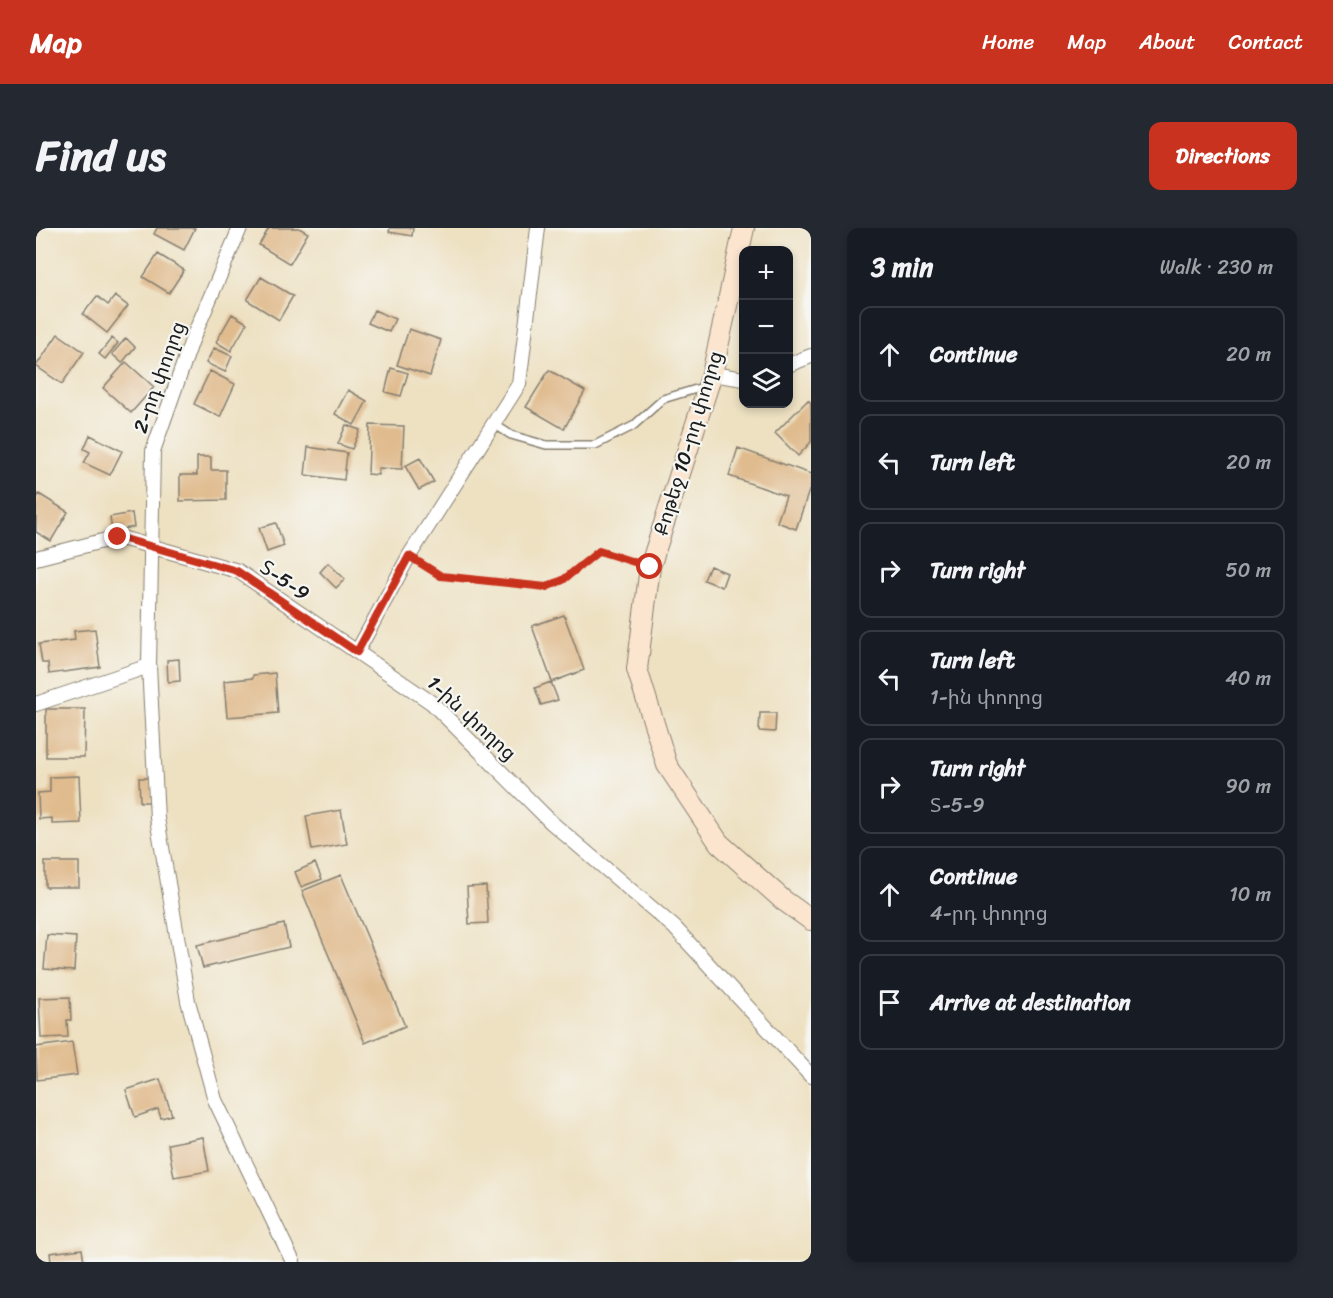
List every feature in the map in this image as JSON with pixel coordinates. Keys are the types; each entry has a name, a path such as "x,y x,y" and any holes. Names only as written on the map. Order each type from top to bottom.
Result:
{"street":[{"name":"2-րդ փողոց","path":"240,228 192,340 153,451 149,666 157,818 188,1001 215,1100 293,1262"},
{"path":"357,652 409,556 519,384 538,228"},
{"name":"Քոթեջ 10-րդ փողոց","path":"744,228 710,380 650,567 637,669 667,765 719,843 783,900 811,920"},
{"path":"793,363 811,356"},
{"path":"710,380 739,379"},
{"name":"Տ-5-9","path":"36,558 118,537 237,571 357,652"},
{"name":"1-ին փողոց","path":"357,652 432,703 552,822 674,927 811,1076"},
{"path":"36,704 149,666"}],"lane":[{"path":"494,424 511,435 546,445 595,445 633,426 663,399 710,380"}],"path":[{"path":"409,556 441,576 546,587 563,580 599,551 650,567"}],"building":[{"path":"157,228 195,228 184,250 154,234"},
{"path":"269,228 299,228 308,233 290,264 259,245"},
{"path":"390,228 413,228 412,236 389,232"},
{"path":"158,254 184,270 169,293 143,277"},
{"path":"261,277 293,296 279,320 247,300"},
{"path":"97,296 108,305 115,296 128,306 107,333 83,314"},
{"path":"374,310 395,319 389,332 368,323"},
{"path":"232,314 247,323 231,351 216,342"},
{"path":"409,329 441,340 430,376 397,365"},
{"path":"58,334 84,352 62,384 36,366"},
{"path":"112,338 118,343 105,359 99,354"},
{"path":"126,338 135,347 122,363 112,354"},
{"path":"214,348 232,356 225,372 206,363"},
{"path":"126,362 154,387 131,413 103,388"},
{"path":"391,368 408,373 401,396 385,392"},
{"path":"549,370 585,391 564,429 526,407"},
{"path":"210,371 235,384 220,417 194,404"},
{"path":"348,390 367,401 354,425 335,414"},
{"path":"808,400 811,403 811,442 798,456 775,433"},
{"path":"346,425 360,430 352,449 338,444"},
{"path":"370,425 404,426 402,469 378,468 378,475 368,474"},
{"path":"90,435 122,451 110,475 84,463 90,452 84,449"},
{"path":"308,447 347,453 344,480 305,475"},
{"path":"738,448 811,474 811,485 796,529 777,522 786,496 729,476"},
{"path":"197,457 211,457 211,470 226,470 226,500 180,501 180,475 197,475"},
{"path":"420,458 434,482 419,490 405,466"},
{"path":"39,494 68,512 51,541 36,532 36,500"},
{"path":"132,513 134,527 112,531 110,517"},
{"path":"276,523 284,546 267,552 259,528"},
{"path":"328,563 345,579 336,588 320,572"},
{"path":"710,566 727,573 722,587 704,580"},
{"path":"564,615 584,670 552,682 532,626"},
{"path":"95,629 100,667 49,674 48,663 42,663 39,644 75,640 74,631"},
{"path":"179,659 180,681 168,682 167,660"},
{"path":"275,673 278,713 227,717 224,681"},
{"path":"551,682 558,700 541,705 535,688"},
{"path":"46,709 85,709 84,757 46,757"},
{"path":"760,713 776,713 775,732 759,731"},
{"path":"79,776 81,823 52,824 52,818 39,819 38,793 50,792 50,777"},
{"path":"139,778 151,778 152,802 140,802"},
{"path":"341,810 347,844 312,850 306,816"},
{"path":"45,862 79,862 79,887 45,887"},
{"path":"315,863 322,879 301,887 295,872"},
{"path":"341,875 405,1026 365,1043 302,891"},
{"path":"486,886 488,923 469,924 467,887"},
{"path":"284,924 289,947 203,968 197,945"},
{"path":"47,935 76,937 74,971 44,969"},
{"path":"70,997 71,1020 67,1020 68,1037 41,1038 39,998"},
{"path":"72,1042 77,1075 37,1080 36,1047"},
{"path":"160,1079 172,1115 161,1118 158,1109 135,1117 126,1090"},
{"path":"203,1137 209,1171 174,1177 168,1144"},
{"path":"82,1249 84,1262 51,1262 50,1253"}],"route":[{"path":"118,537 237,571 357,652 409,556 441,576 546,587 563,580 599,551 650,567"}]}
